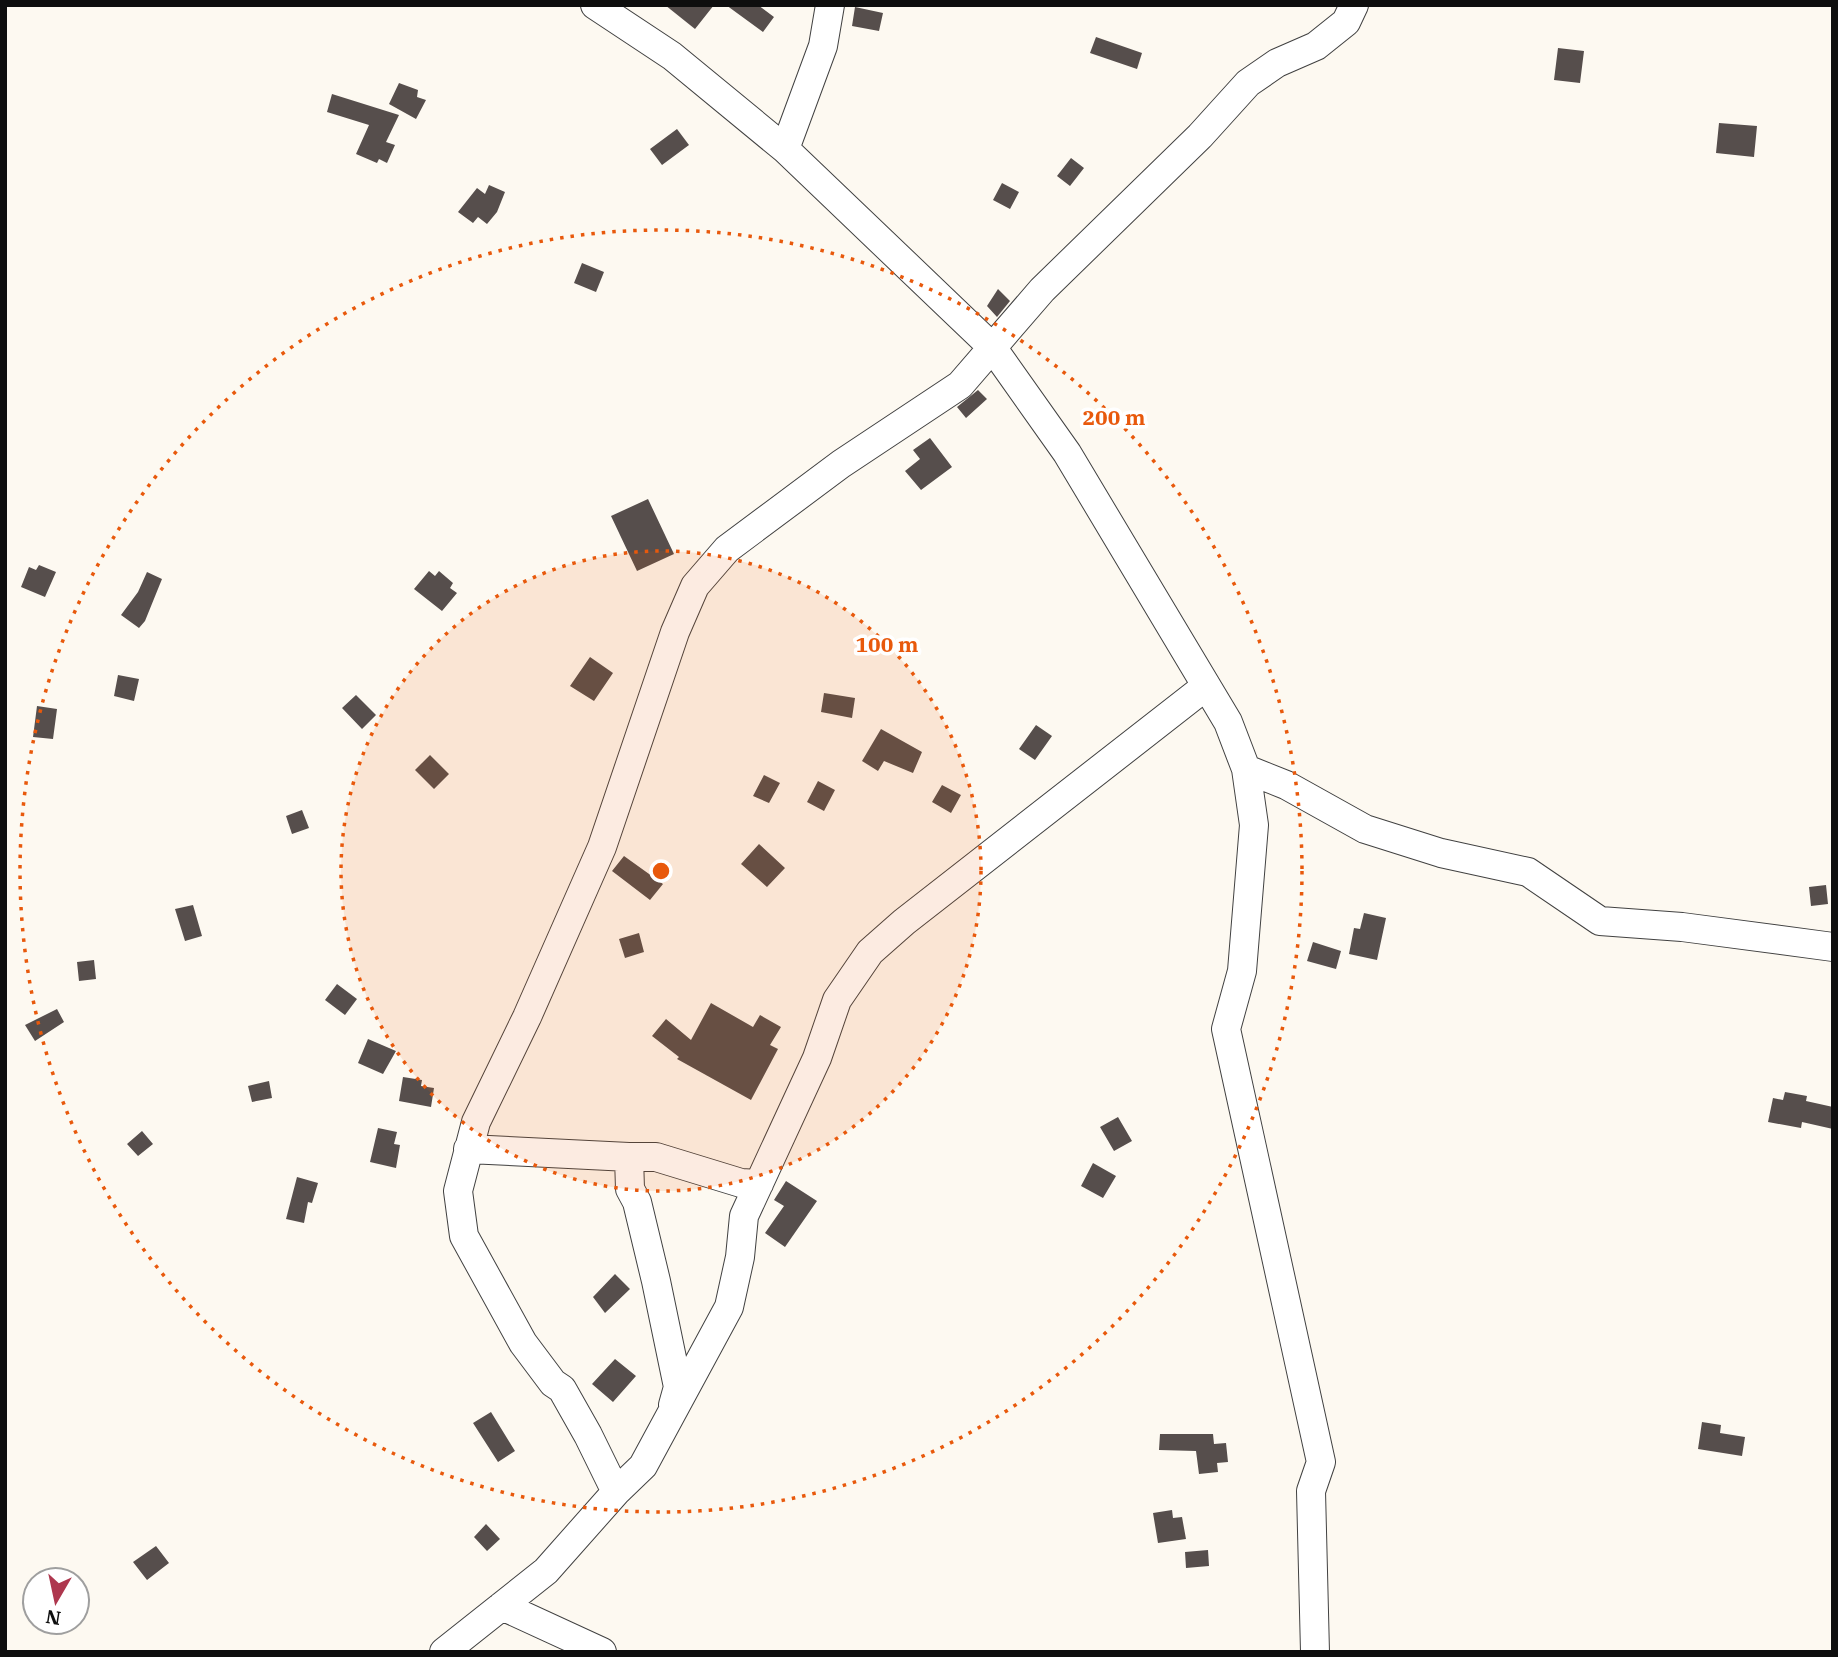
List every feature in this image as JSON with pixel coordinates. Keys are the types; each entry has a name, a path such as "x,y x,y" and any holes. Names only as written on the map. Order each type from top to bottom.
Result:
{"street":[{"path":"595,5 671,56 785,149 992,347 1068,453 1228,722 1246,769 1254,825 1242,971 1226,1029 1321,1462 1311,1491 1315,1652"},
{"path":"785,149 822,46 830,5"},
{"path":"616,1492 562,1390 553,1383 523,1343 464,1236 458,1191 476,1122 527,1017 602,847 674,632 695,586 727,549 841,464 960,385 1042,290 1200,136 1248,83 1277,63 1316,46 1346,22 1354,5"},
{"path":"444,1652 546,1571 616,1492 643,1466 729,1307 740,1257 744,1216 817,1058 837,1000 870,952 904,922 1205,687"},
{"path":"1246,769 1286,785 1365,829 1441,853 1528,872 1600,921 1682,927 1833,947"},
{"path":"468,1149 656,1157 741,1183 759,1184"},
{"path":"629,1157 630,1189 637,1202 678,1387 670,1414"},
{"path":"502,1606 602,1652"}],"building":[{"path":"665,5 714,5 695,29"},
{"path":"726,5 758,5 774,17 763,32"},
{"path":"855,7 883,13 879,31 852,26"},
{"path":"1096,37 1142,53 1137,69 1090,53"},
{"path":"1558,48 1584,51 1580,83 1554,80"},
{"path":"399,83 418,90 417,97 426,100 416,119 389,104"},
{"path":"332,94 399,115 386,142 395,145 387,163 379,159 377,163 356,154 369,125 327,112"},
{"path":"1719,123 1757,126 1754,157 1716,153"},
{"path":"677,129 689,145 662,165 650,149"},
{"path":"1071,158 1084,168 1070,186 1057,176"},
{"path":"1002,183 1019,192 1010,209 993,200"},
{"path":"489,185 505,192 497,212 487,224 478,217 473,223 458,212 477,188 485,194"},
{"path":"582,263 604,272 596,292 574,283"},
{"path":"998,289 1010,301 997,317 987,306"},
{"path":"978,390 987,399 966,418 957,407"},
{"path":"930,438 952,467 921,490 905,471 920,459 913,450"},
{"path":"648,499 674,554 637,571 611,516"},
{"path":"39,565 56,572 45,597 21,587 29,567 36,570"},
{"path":"429,571 435,576 439,571 453,583 450,588 457,593 442,611 414,589"},
{"path":"147,572 162,579 145,621 139,628 121,615 138,592"},
{"path":"590,657 613,673 594,701 570,686"},
{"path":"118,675 139,679 134,701 114,696"},
{"path":"824,693 855,698 852,718 821,712"},
{"path":"356,695 376,715 362,729 342,708"},
{"path":"37,706 57,709 53,739 33,737"},
{"path":"1036,725 1052,736 1035,760 1019,749"},
{"path":"881,729 922,752 913,773 884,761 878,771 862,761"},
{"path":"430,755 449,774 434,789 415,770"},
{"path":"764,775 780,783 769,803 753,796"},
{"path":"818,781 835,790 824,811 807,802"},
{"path":"942,785 961,795 951,813 932,802"},
{"path":"302,810 309,828 292,834 286,816"},
{"path":"759,844 785,868 767,887 741,864"},
{"path":"624,856 663,884 650,900 612,871"},
{"path":"1826,885 1828,904 1811,906 1809,887"},
{"path":"193,905 202,936 185,941 175,909"},
{"path":"1364,913 1386,918 1377,960 1349,954 1354,928 1360,929"},
{"path":"639,933 644,952 625,958 619,939"},
{"path":"1313,942 1341,951 1336,969 1307,961"},
{"path":"94,960 96,979 79,981 77,962"},
{"path":"337,984 357,999 345,1015 325,1000"},
{"path":"711,1003 753,1027 760,1015 781,1027 770,1045 778,1049 751,1100 677,1059 679,1057 652,1036 666,1019 691,1040"},
{"path":"57,1009 64,1022 35,1041 25,1025"},
{"path":"368,1039 396,1051 383,1074 358,1063"},
{"path":"403,1077 422,1080 421,1086 434,1088 431,1107 399,1101"},
{"path":"269,1081 272,1098 252,1102 248,1086"},
{"path":"1785,1092 1807,1096 1806,1101 1833,1107 1833,1129 1802,1122 1801,1128 1768,1122 1773,1098 1783,1100"},
{"path":"1118,1117 1132,1141 1114,1151 1100,1127"},
{"path":"378,1128 397,1132 394,1144 400,1145 396,1168 370,1162"},
{"path":"142,1131 153,1144 138,1156 127,1144"},
{"path":"1093,1163 1116,1176 1103,1198 1081,1186"},
{"path":"297,1177 318,1183 312,1203 308,1202 304,1223 286,1219"},
{"path":"786,1181 817,1201 785,1247 765,1233 784,1206 774,1200"},
{"path":"615,1274 630,1289 605,1313 593,1297"},
{"path":"615,1359 636,1376 613,1402 592,1384"},
{"path":"491,1412 515,1451 498,1462 473,1423"},
{"path":"1702,1422 1721,1425 1720,1433 1745,1437 1742,1456 1698,1449"},
{"path":"1160,1434 1213,1434 1214,1444 1226,1443 1228,1462 1217,1463 1218,1472 1199,1474 1196,1451 1159,1450"},
{"path":"1172,1510 1173,1518 1182,1517 1186,1539 1158,1543 1153,1513"},
{"path":"486,1524 500,1539 487,1551 474,1537"},
{"path":"156,1546 169,1563 147,1580 133,1562"},
{"path":"1208,1550 1209,1566 1186,1568 1185,1552"}]}
